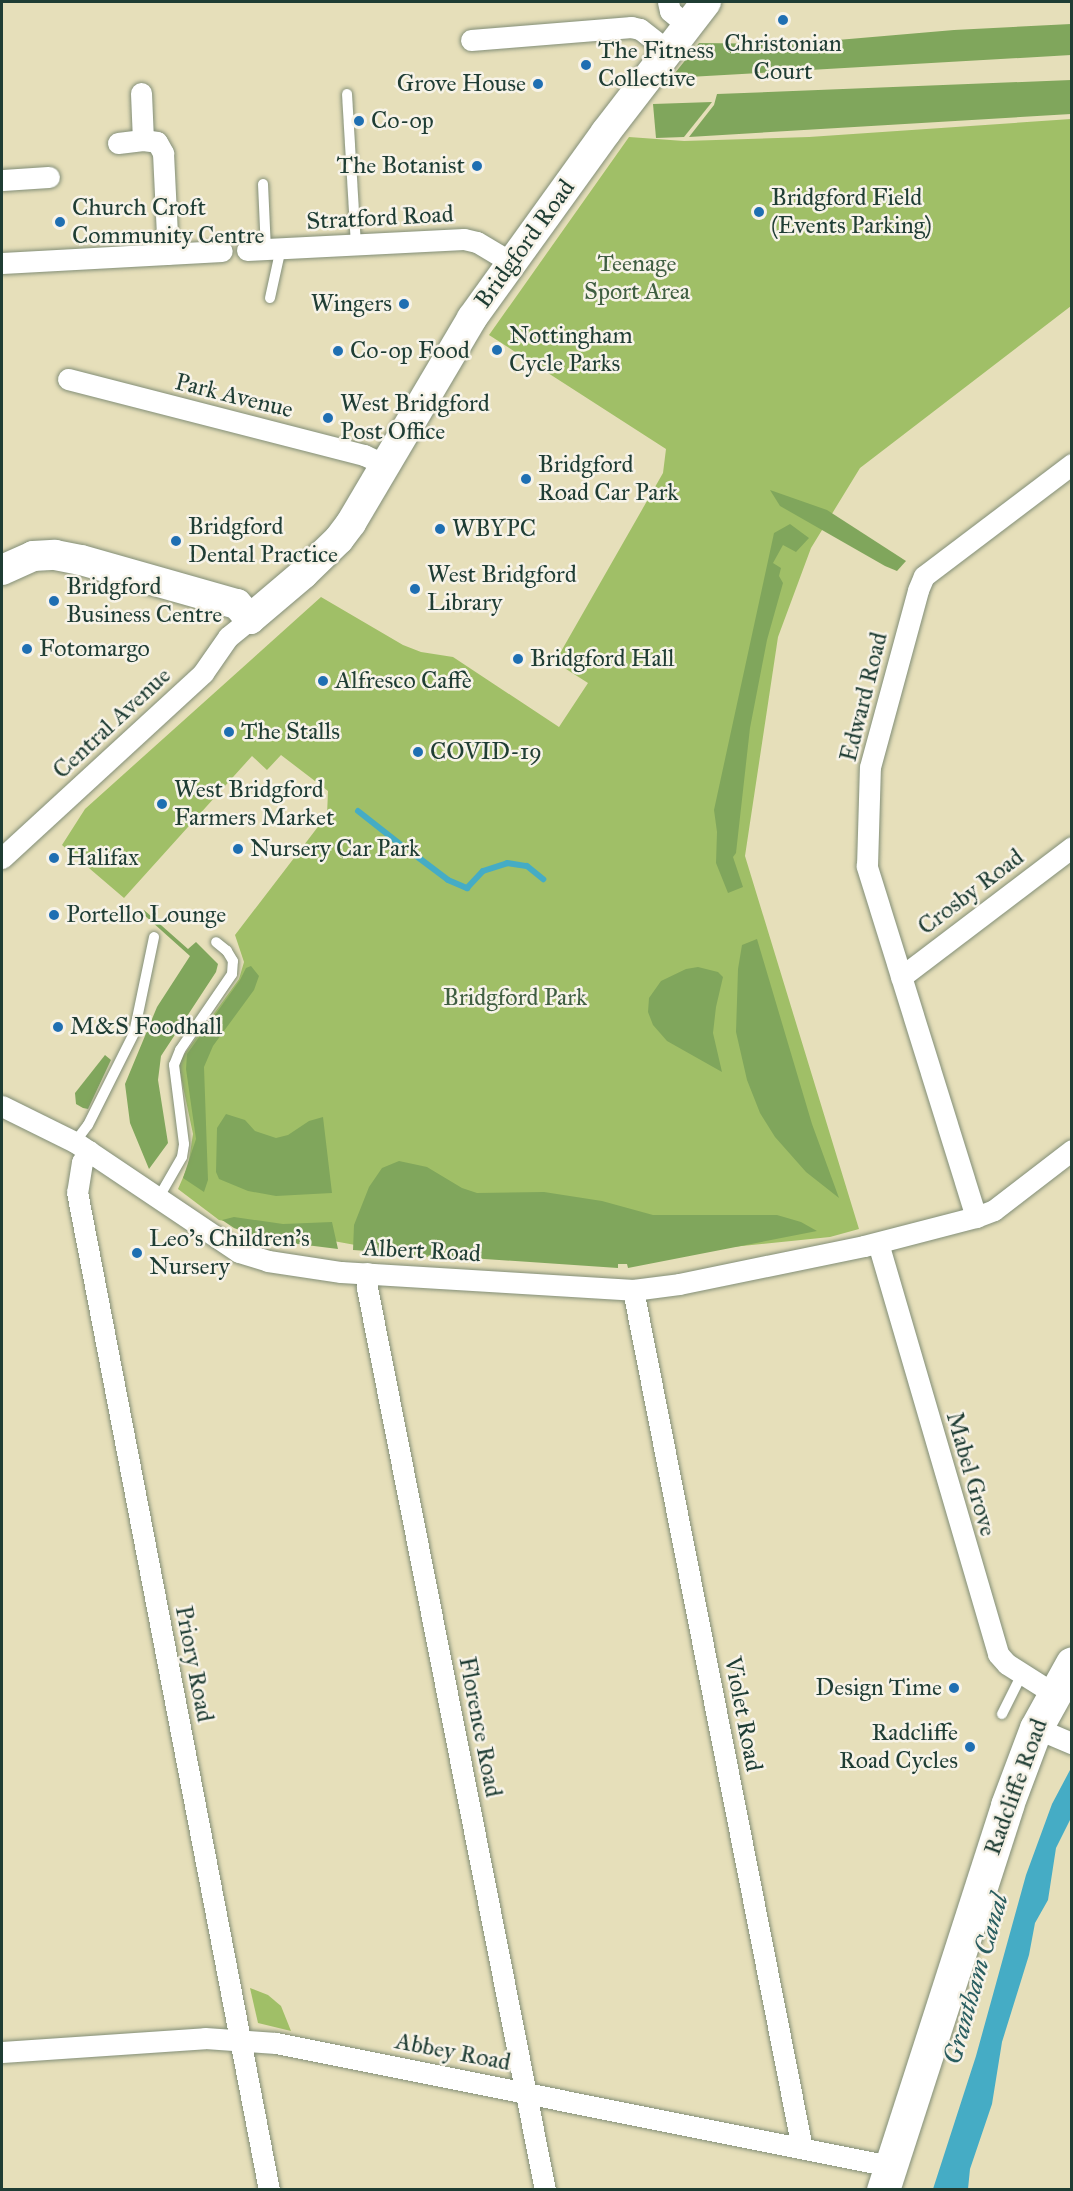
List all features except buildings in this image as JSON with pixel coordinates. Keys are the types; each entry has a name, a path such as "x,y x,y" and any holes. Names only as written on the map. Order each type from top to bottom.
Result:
{"highway":[{"name":"Radcliffe Road","path":"887,2178 1007,1805 1036,1728 1071,1663"}],"street":[{"path":"668,2 670,11 688,26"},
{"name":"Bridgford Road","path":"250,619 303,574 339,539 472,318 510,262 706,2"},
{"path":"471,40 631,27 640,28 668,51"},
{"path":"141,93 143,140"},
{"path":"118,143 143,140 157,142 163,153 168,254"},
{"path":"2,180 49,177"},
{"name":"Stratford Road","path":"265,249 464,239 477,242 510,262"},
{"path":"2,263 222,252"},
{"name":"Park Avenue","path":"68,380 364,455 385,465"},
{"name":"Edward Road","path":"976,1217 867,866 870,767 918,590 924,576 1071,464"},
{"path":"2,570 33,556 64,556 237,604 250,619"},
{"name":"Central Avenue","path":"2,858 203,674 228,637 250,619"},
{"name":"Crosby Road","path":"901,977 1071,847"},
{"name":"Albert Road","path":"2,1106 82,1146 239,1252 268,1261 341,1272 633,1290 679,1284 878,1243 976,1217 994,1210 1071,1150"},
{"name":"Priory Road","path":"82,1146 77,1192 269,2190"},
{"name":"Mabel Grove","path":"878,1243 993,1640 1002,1659 1053,1693"},
{"name":"Florence Road","path":"367,1273 372,1311 545,2190"},
{"name":"Violet Road","path":"633,1290 802,2148"},
{"path":"1036,1728 1071,1743"},
{"name":"Abbey Road","path":"2,2052 205,2038 276,2043 802,2148 887,2178"}],"lane":[{"path":"347,94 356,245"},
{"path":"263,184 265,249 270,297"},
{"path":"82,1146 88,1125 134,1033 154,937"},
{"path":"159,1197 182,1157 184,1144 174,1065 180,1050 232,974 237,958 216,942"},
{"path":"1002,1714 1022,1674"}],"green space":[{"path":"1071,24 1071,55 671,78 699,43 791,44 954,30"},
{"path":"1071,80 1071,114 689,137 714,105 717,94"},
{"path":"712,102 684,137 656,138 653,104"},
{"name":"Bridgford Park","path":"1071,119 1071,306 860,468 811,548 778,637 745,856 859,1229 830,1237 604,1260 421,1257 219,1220 178,1189 188,1166 193,1134 178,1063 239,979 244,962 235,935 327,815 328,791 281,755 267,770 252,756 124,898 62,845 85,809 321,597 403,645 421,652 453,657 559,727 588,683 555,662 663,473 666,449 489,335 629,137 684,141 809,137"},
{"path":"770,490 827,510 906,561 897,571 885,566 780,506"},
{"path":"790,524 809,538 796,552 783,545 773,563 781,568 779,576 783,583 767,640 750,728 736,853 733,857 743,887 728,893 716,863 717,832 714,810 774,533"},
{"path":"144,910 188,949 196,942 218,964 216,972 161,1056 158,1080 168,1143 149,1169 130,1123 125,1084 157,1007 190,956 142,913"},
{"path":"757,939 812,1124 839,1198 806,1172 775,1137 760,1113 747,1080 736,1032 738,969 742,945"},
{"path":"251,966 259,976 254,990 213,1046 204,1067 208,1180 204,1192 183,1178 196,1139 186,1069 187,1054 240,980 246,968"},
{"path":"698,967 718,972 723,977 713,1033 722,1072 667,1041 653,1025 648,1012 649,998 661,981 686,969"},
{"path":"105,1055 111,1060 88,1109 83,1108 76,1104 75,1093"},
{"path":"226,1114 245,1120 255,1131 276,1138 288,1135 309,1121 323,1117 332,1193 276,1196 248,1191 219,1179 216,1172 217,1128"},
{"path":"399,1161 427,1167 462,1188 477,1193 544,1192 602,1201 653,1215 777,1215 801,1222 817,1231 628,1268 627,1264 618,1264 618,1268 353,1250 354,1225 369,1187 382,1168"},
{"path":"234,1217 283,1224 332,1222 338,1249 266,1240 234,1228 222,1220"},
{"path":"250,1988 268,1995 281,2006 291,2031 258,2023"}],"water":[{"name":"Grantham Canal","path":"1070,1770 1071,1818 1056,1848 1048,1900 1035,1923 1029,1955 1002,2042 992,2104 970,2169 968,2189 933,2189 976,2056 1026,1875 1052,1804"}],"waterway":[{"path":"358,811 405,848"},
{"path":"415,855 448,880 467,888 483,871 507,863 527,866 543,879"}],"place":[{"name":"Christonian Court","path":"783,20"},
{"name":"The Fitness Collective","path":"586,65"},
{"name":"Grove House","path":"538,84"},
{"name":"Co-op","path":"359,121"},
{"name":"The Botanist","path":"477,166"},
{"name":"Bridgford Field (Events Parking)","path":"759,212"},
{"name":"Church Croft Community Centre","path":"60,222"},
{"name":"Wingers","path":"404,304"},
{"name":"Nottingham Cycle Parks","path":"497,350"},
{"name":"Co-op Food","path":"338,351"},
{"name":"West Bridgford Post Office","path":"328,418"},
{"name":"Bridgford Road Car Park","path":"526,479"},
{"name":"WBYPC","path":"440,529"},
{"name":"Bridgford Dental Practice","path":"176,541"},
{"name":"West Bridgford Library","path":"415,589"},
{"name":"Bridgford Business Centre","path":"54,601"},
{"name":"Fotomargo","path":"27,649"},
{"name":"Bridgford Hall","path":"518,659"},
{"name":"Alfresco Caffè","path":"323,681"},
{"name":"The Stalls","path":"229,732"},
{"name":"COVID-19","path":"418,752"},
{"name":"West Bridgford Farmers Market","path":"162,804"},
{"name":"Nursery Car Park","path":"238,849"},
{"name":"Halifax","path":"54,858"},
{"name":"Portello Lounge","path":"54,915"},
{"name":"M&S Foodhall","path":"58,1027"},
{"name":"Leo's Children's Nursery","path":"137,1253"},
{"name":"Design Time","path":"954,1688"},
{"name":"Radcliffe Road Cycles","path":"970,1747"}],"park label":[{"name":"Teenage Sport Area","path":"637,278"}]}
